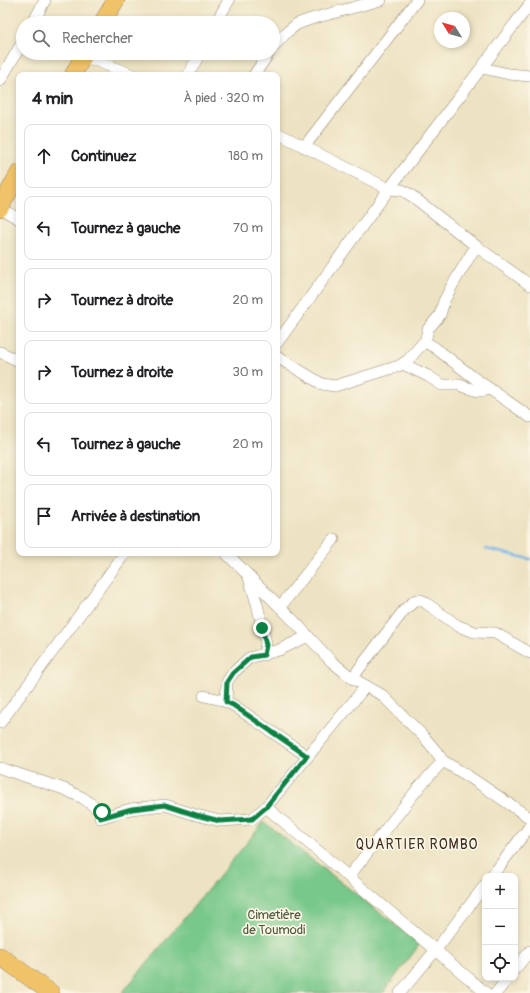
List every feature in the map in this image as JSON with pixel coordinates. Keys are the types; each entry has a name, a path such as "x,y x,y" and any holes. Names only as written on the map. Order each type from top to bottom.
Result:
{"main road":[{"path":"106,16 116,0"},
{"path":"75,72 81,60"},
{"path":"0,208 16,179"},
{"path":"0,956 51,993"}],"street":[{"path":"37,16 45,0"},
{"path":"220,16 229,0"},
{"path":"280,39 286,32 297,24 310,18 381,0"},
{"path":"304,147 417,0"},
{"path":"280,339 389,189 530,4"},
{"path":"0,81 16,53"},
{"path":"98,60 126,72"},
{"path":"190,72 196,60"},
{"path":"256,72 264,60"},
{"path":"482,68 509,74 530,76"},
{"path":"280,135 389,189 402,190 412,196 476,246 530,285"},
{"path":"0,208 16,217"},
{"path":"280,359 322,384 330,386 403,364 425,342 428,329 440,315 444,301 450,289 476,246"},
{"path":"425,342 530,416"},
{"path":"0,352 16,360"},
{"path":"403,364 428,376 442,385 459,385 483,392 490,389"},
{"path":"280,607 334,539"},
{"path":"0,724 123,556"},
{"path":"229,556 331,661 352,678 382,695 424,737 443,761 453,766 530,818"},
{"path":"249,576 260,614 266,643 264,655"},
{"path":"352,678 405,609 416,600 426,603 458,626 475,632 495,633 530,653"},
{"path":"226,702 227,682 233,673 251,657 264,655 279,650 308,636"},
{"path":"0,768 64,789 83,798 102,812 100,818 132,809 165,805 220,821 252,819 266,807 366,686"},
{"path":"204,696 233,705 307,756"},
{"path":"349,876 420,786 443,761"},
{"path":"266,807 486,993"},
{"path":"494,873 530,826"},
{"path":"400,993 435,951 482,889"},
{"path":"518,965 530,951"},
{"path":"496,993 506,981"}],"green space":[{"name":"Cimetière de Toumodi","path":"264,822 420,944 383,993 122,993"}],"waterway":[{"path":"486,549 530,559"}],"district":[{"name":"QUARTIER ROMBO","path":"417,844"}],"route":[{"path":"102,812 100,818 132,809 165,805 220,821 252,819 266,807 307,756 233,705 226,702 226,686 233,673 251,657 264,655 266,645 262,628"}]}
